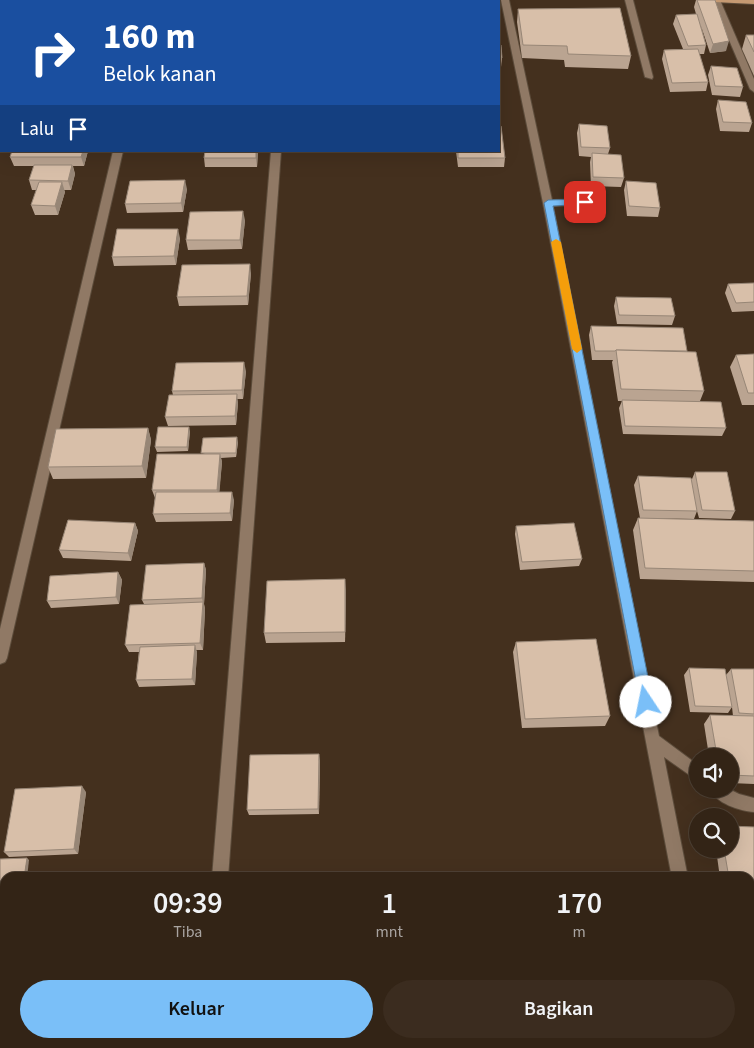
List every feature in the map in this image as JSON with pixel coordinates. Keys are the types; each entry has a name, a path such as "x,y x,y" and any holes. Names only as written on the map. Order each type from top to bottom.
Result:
{"main road":[{"path":"715,0 754,2"}],"street":[{"path":"505,0 548,203 679,872"},
{"path":"629,0 649,77"},
{"path":"715,0 754,89"},
{"path":"0,658 118,152"},
{"path":"220,872 276,152"},
{"path":"548,203 585,202"},
{"path":"654,741 689,767"},
{"path":"731,798 754,805"}],"building":[{"path":"697,0 715,0 729,41 713,44"},
{"path":"620,8 631,56 568,54 567,46 523,45 518,9"},
{"path":"697,14 706,45 688,46 676,15"},
{"path":"746,35 754,35 754,52"},
{"path":"500,45 501,45 502,58 500,58"},
{"path":"698,49 708,82 672,83 664,50"},
{"path":"711,66 737,68 743,87 715,86"},
{"path":"718,100 746,102 752,123 723,122"},
{"path":"579,124 607,126 610,148 581,147"},
{"path":"501,126 505,158 458,158 458,152 500,152"},
{"path":"12,152 83,152 81,157 10,157"},
{"path":"205,152 256,152 256,158 204,158"},
{"path":"592,153 621,155 624,178 593,177"},
{"path":"34,165 72,165 68,181 29,180"},
{"path":"185,180 181,203 125,204 130,181"},
{"path":"626,181 656,183 660,208 629,206"},
{"path":"39,182 62,182 55,206 31,205"},
{"path":"243,211 240,240 186,240 190,212"},
{"path":"117,229 178,229 174,256 112,257"},
{"path":"250,264 247,296 177,297 182,265"},
{"path":"754,283 754,302 736,303 728,284"},
{"path":"616,297 671,298 675,316 619,315"},
{"path":"591,326 683,328 687,351 595,351"},
{"path":"616,350 696,352 704,391 621,389"},
{"path":"754,354 754,393 748,393 736,355"},
{"path":"244,362 242,390 172,391 176,363"},
{"path":"237,394 235,416 165,417 169,395"},
{"path":"622,400 721,402 726,428 625,426"},
{"path":"158,427 189,427 187,447 155,447"},
{"path":"148,428 142,466 48,467 56,429"},
{"path":"237,437 236,453 201,453 203,438"},
{"path":"157,454 220,454 217,490 152,490"},
{"path":"695,472 727,472 735,511 702,510"},
{"path":"638,476 691,478 697,511 643,510"},
{"path":"156,492 232,492 230,513 153,514"},
{"path":"638,518 754,521 754,571 645,568"},
{"path":"68,520 135,523 128,553 59,550"},
{"path":"574,523 582,559 522,562 516,526"},
{"path":"204,563 202,598 142,600 146,565"},
{"path":"118,572 116,597 47,601 50,576"},
{"path":"345,579 345,632 264,633 267,581"},
{"path":"203,602 200,643 125,645 130,605"},
{"path":"596,639 610,716 525,719 516,642"},
{"path":"195,645 192,679 136,680 140,647"},
{"path":"689,668 725,669 732,707 695,706"},
{"path":"731,669 754,669 754,714 739,713"},
{"path":"710,715 754,716 754,776 739,775 739,748 716,748"},
{"path":"319,754 318,809 247,810 250,755"},
{"path":"82,786 74,849 4,852 15,789"},
{"path":"739,826 754,827 754,872 728,872 726,858 739,858"},
{"path":"27,858 25,872 0,872 0,859"}],"slow traffic":[{"path":"556,242 577,349"}],"route":[{"path":"585,202 548,203 646,702"}]}
